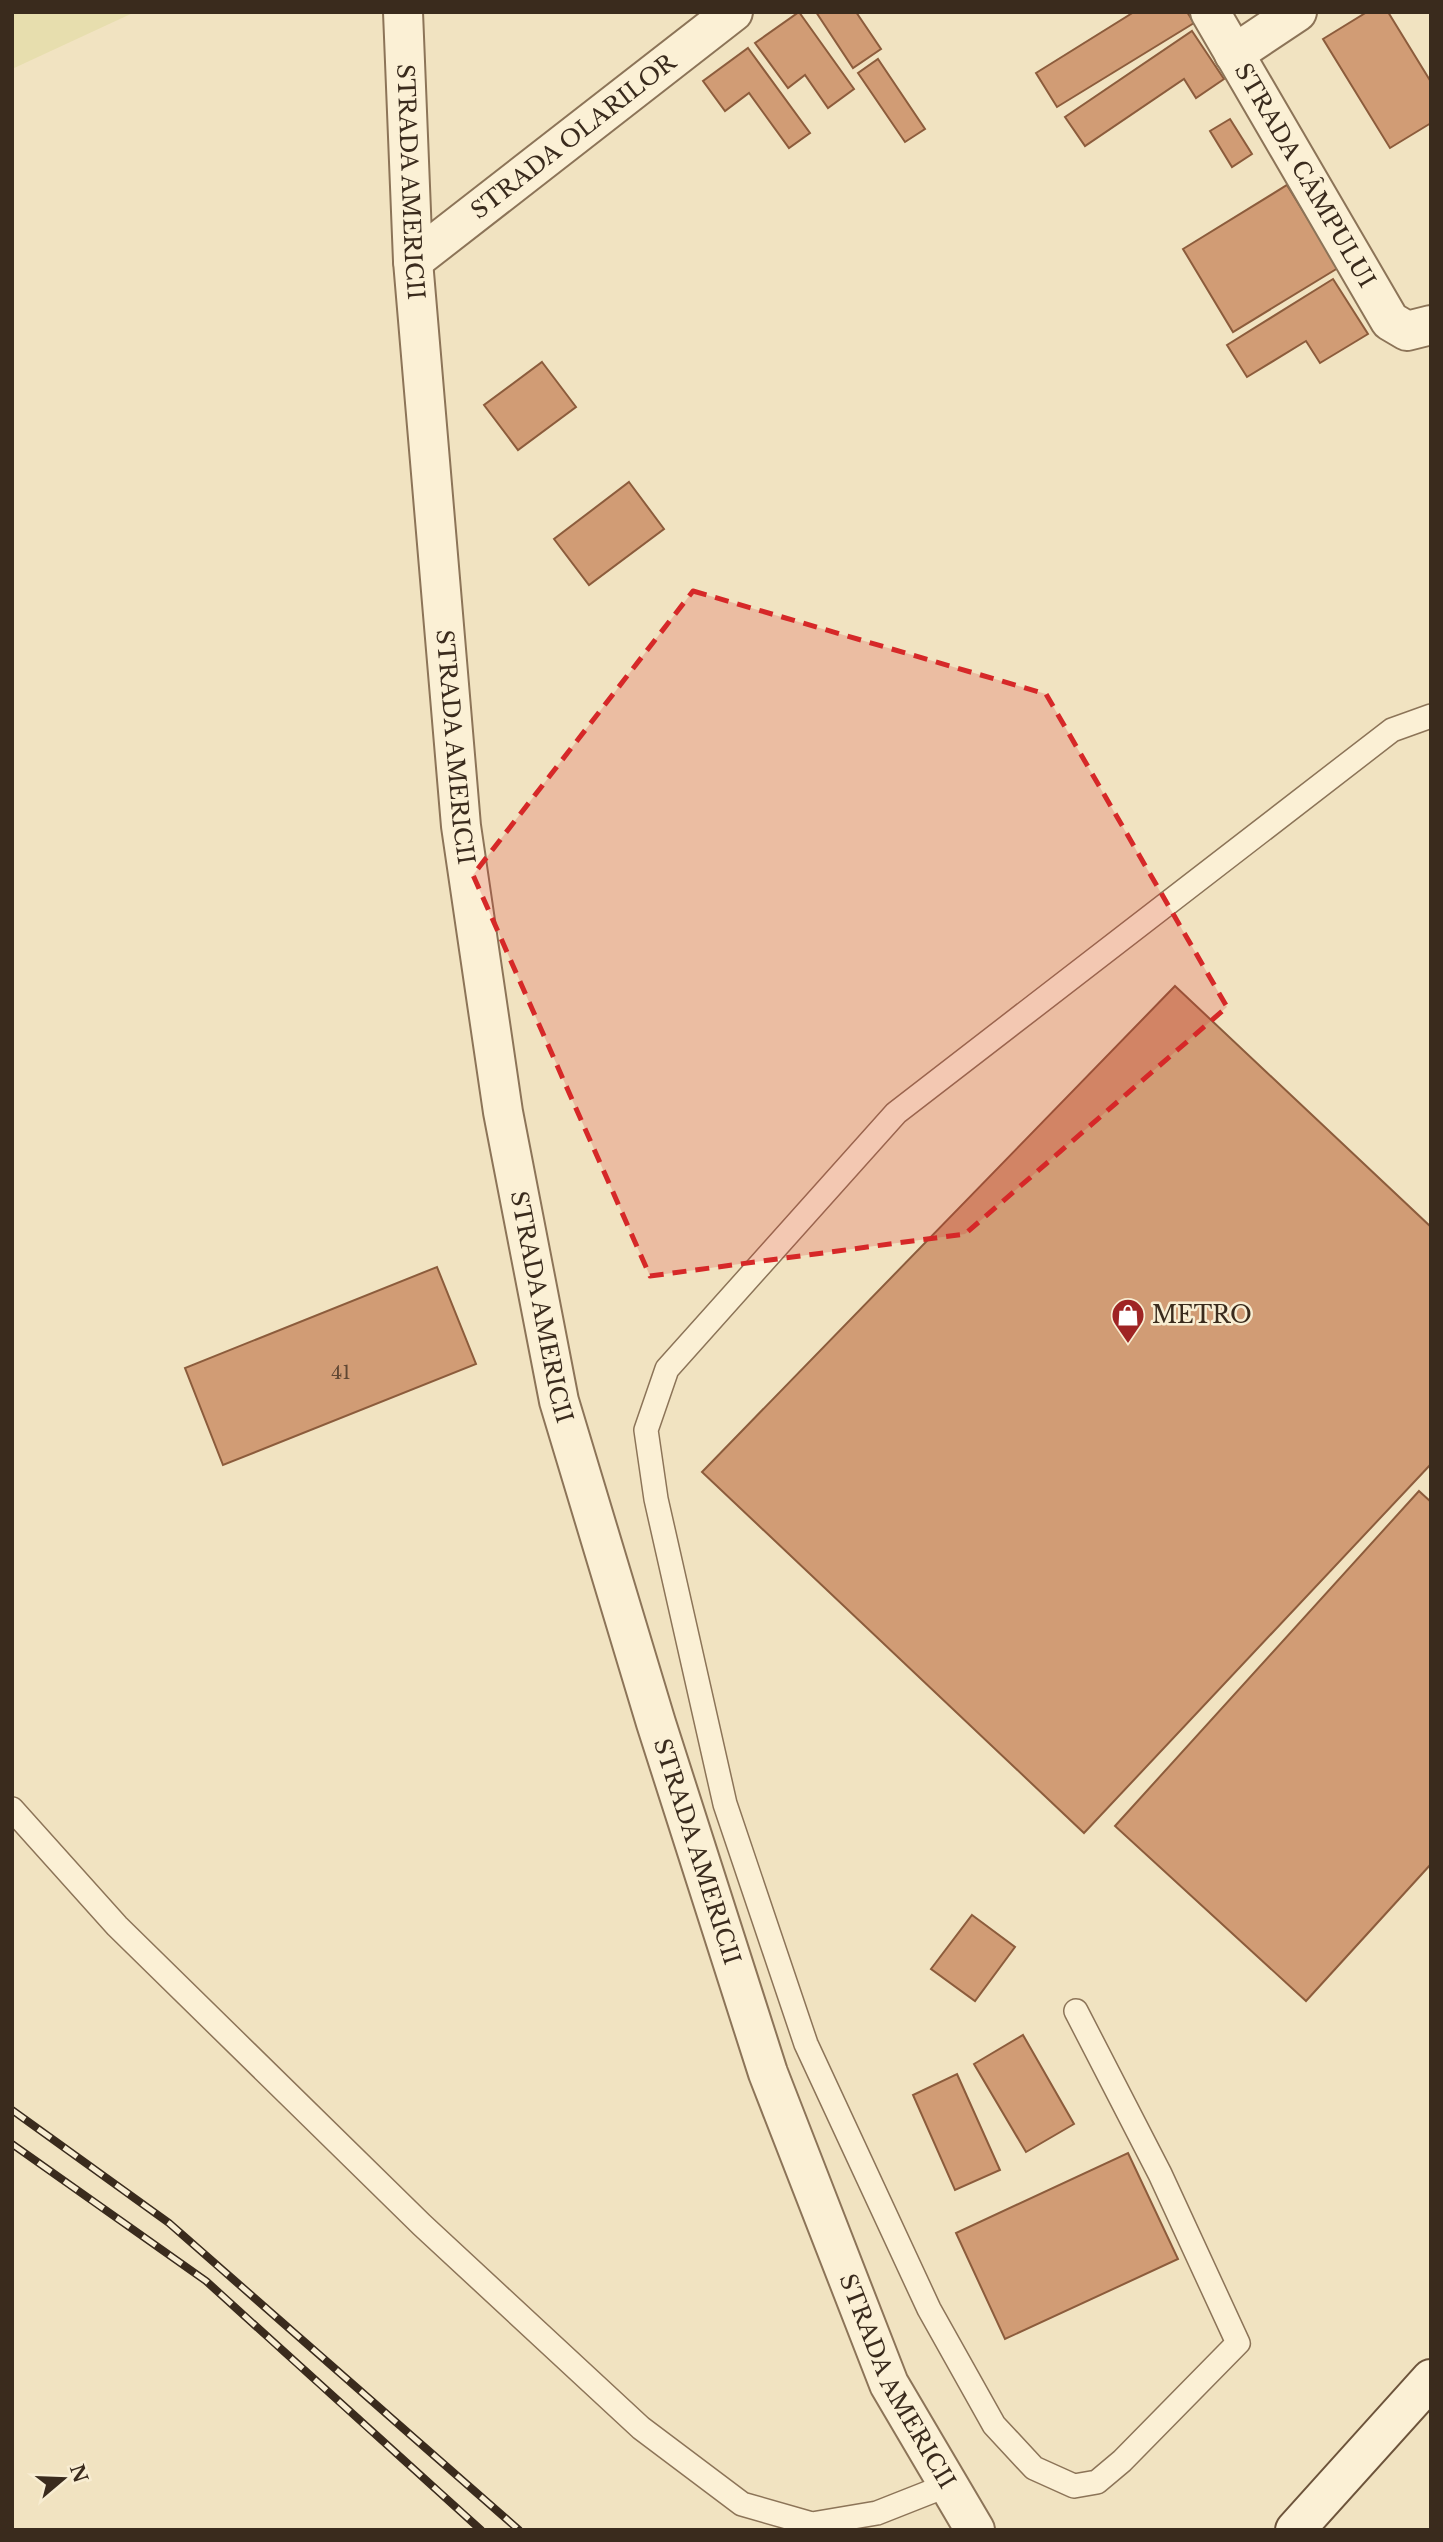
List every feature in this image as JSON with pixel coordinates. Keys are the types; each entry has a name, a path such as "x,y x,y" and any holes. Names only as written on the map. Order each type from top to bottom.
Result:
{"street":[{"name":"STRADA AMERICII","path":"403,12 412,261 461,826 503,1112 559,1401 656,1723 768,2073 889,2384 975,2530"},
{"name":"STRADA OLARILOR","path":"412,261 733,12"},
{"name":"STRADA CÂMPULUI","path":"1210,12 1390,321 1419,328"},
{"path":"1234,54 1297,12"},
{"path":"1295,2530 1431,2379"}],"lane":[{"path":"1076,2011 1160,2174 1238,2343 1097,2482 1074,2486 1034,2468 994,2425 929,2309 806,2044 725,1804 656,1499 646,1430 667,1369 895,1112 1392,730 1431,716"},
{"path":"12,1810 117,1926 422,2225 641,2428 742,2504 812,2524 877,2513 948,2485"}],"highlighted area":[{"path":"693,591 1046,694 1227,1007 965,1234 650,1276 473,875"}],"shaded area":[{"path":"12,12 135,12 12,69"}],"building":[{"path":"799,12 854,89 828,108 805,75 788,88 755,43"},
{"path":"816,12 856,12 881,49 853,68"},
{"path":"1134,12 1187,12 1194,23 1057,107 1036,73"},
{"path":"1367,12 1388,12 1431,82 1431,123 1390,148 1323,39"},
{"path":"1192,31 1224,79 1196,98 1184,79 1085,146 1065,117"},
{"path":"748,48 810,133 789,148 749,93 725,111 703,81"},
{"path":"878,59 925,129 905,142 858,73"},
{"path":"1230,119 1252,154 1232,167 1210,131"},
{"path":"1287,185 1338,268 1233,332 1183,249"},
{"path":"1333,279 1368,334 1320,363 1306,341 1247,377 1227,345"},
{"path":"542,362 576,407 518,450 484,405"},
{"path":"629,482 664,529 589,585 554,539"},
{"name":"METRO","path":"1175,986 1431,1227 1431,1464 1084,1833 702,1472"},
{"path":"437,1267 476,1364 223,1465 185,1368"},
{"path":"1419,1491 1431,1502 1431,1864 1306,2001 1115,1826"},
{"path":"972,1915 1015,1947 975,2001 931,1969"},
{"path":"1023,2035 1074,2124 1026,2152 974,2064"},
{"path":"957,2074 1000,2170 955,2190 913,2095"},
{"path":"1128,2153 1178,2259 1005,2339 956,2233"}],"railway":[{"path":"12,2110 169,2223 519,2530"},
{"path":"12,2144 206,2281 481,2530"}],"place":[{"name":"METRO","path":"1128,1345"}]}
